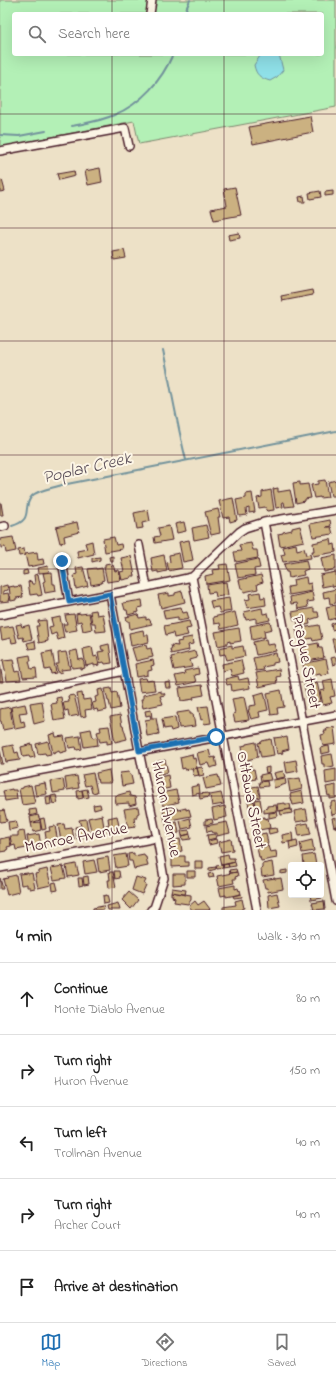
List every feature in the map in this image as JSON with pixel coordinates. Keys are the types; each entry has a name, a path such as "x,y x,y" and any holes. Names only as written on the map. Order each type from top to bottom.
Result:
{"street":[{"path":"150,12 152,0"},
{"path":"0,151 125,128 129,146"},
{"path":"0,615 192,577 238,532 245,528 264,522 336,510"},
{"name":"Prague Street","path":"264,522 336,901"},
{"path":"138,545 147,587"},
{"path":"62,561 69,602"},
{"name":"Ottawa Street","path":"192,577 257,910"},
{"name":"Huron Avenue","path":"110,594 164,878 154,909"},
{"path":"0,698 124,672"},
{"path":"0,778 336,715"},
{"name":"Monroe Avenue","path":"0,868 157,838"}],"green space":[{"path":"0,0 336,0 336,107 139,144 134,121 0,147"}],"water":[{"path":"260,56 280,56 283,70 277,77 270,81 259,76 254,65"}],"building":[{"path":"310,116 313,132 253,144 249,127"},
{"path":"100,168 102,182 88,185 85,171"},
{"path":"74,171 75,176 59,180 57,174"},
{"path":"2,180 5,191 0,192 0,181"},
{"path":"235,187 241,215 214,220 211,209 227,206 224,189"},
{"path":"320,191 321,197 310,199 309,193"},
{"path":"333,191 333,195 325,196 325,192"},
{"path":"304,196 305,202 300,202 299,197"},
{"path":"239,233 240,238 229,240 228,235"},
{"path":"124,250 126,258 114,260 113,252"},
{"path":"312,290 313,295 282,301 281,296"},
{"path":"325,480 328,497 314,498 311,485 318,484 318,481"},
{"path":"336,480 336,496 331,496 328,482"},
{"path":"300,482 300,485 308,484 311,498 296,503 293,483"},
{"path":"278,488 278,492 290,490 294,506 285,507 284,502 282,502 283,507 276,508 273,489"},
{"path":"271,490 274,510 267,511 265,507 259,508 257,498 262,497 262,492"},
{"path":"252,493 255,512 249,513 249,508 246,509 247,515 239,516 236,500 246,498 246,494"},
{"path":"233,498 237,520 230,522 229,517 223,518 219,501"},
{"path":"1,503 3,515 0,515"},
{"path":"218,509 220,517 218,517 220,533 211,535 205,512"},
{"path":"148,510 150,521 142,523 143,528 137,529 134,513"},
{"path":"330,520 331,526 326,527 331,527 333,534 313,537 310,524"},
{"path":"77,522 79,532 64,536 65,542 60,543 56,527"},
{"path":"184,522 186,531 177,533 175,524"},
{"path":"206,525 209,537 194,540 192,528"},
{"path":"169,526 172,540 155,543 154,537 160,536 158,528"},
{"path":"300,526 304,541 280,546 278,534"},
{"path":"13,537 16,551 6,553 5,547 1,548 0,539"},
{"path":"114,537 116,545 121,544 122,549 105,552 103,539"},
{"path":"331,539 332,545 335,544 336,552 313,556 313,543"},
{"path":"189,540 193,560 183,562 179,542"},
{"path":"92,541 94,554 78,558 77,551 87,549 85,543"},
{"path":"251,543 253,550 257,550 258,558 236,562 234,552 241,551 239,545"},
{"path":"296,544 297,550 304,548 306,555 310,554 311,558 283,562 281,555 285,554 283,547"},
{"path":"24,549 25,555 19,556 18,550"},
{"path":"37,552 38,560 43,559 44,564 28,567 25,554"},
{"path":"179,553 182,568 169,571 167,563 170,562 169,555"},
{"path":"164,555 167,571 158,573 158,571 153,572 151,558"},
{"path":"336,555 336,569 324,572 321,558"},
{"path":"113,556 113,561 110,561 109,557"},
{"path":"131,556 135,576 122,580 120,572 124,571 121,558"},
{"path":"100,557 100,560 92,562 92,558"},
{"path":"258,559 260,568 254,569 255,575 238,578 235,564"},
{"path":"306,560 308,569 303,571 304,575 289,578 284,564"},
{"path":"110,563 111,566 113,565 115,571 119,570 121,580 107,582 104,567 105,564"},
{"path":"227,564 230,580 206,584 205,576 213,574 212,570 220,569 219,565"},
{"path":"48,566 49,572 39,573 38,568"},
{"path":"83,567 88,586 76,589 74,575 77,574 76,568"},
{"path":"102,568 104,580 101,581 102,583 91,585 88,569"},
{"path":"27,570 28,574 23,575 23,571"},
{"path":"52,572 53,584 55,584 56,591 45,593 43,573"},
{"path":"336,572 336,586 333,587 332,585 322,587 320,575"},
{"path":"38,574 42,595 30,595 28,582 31,581 32,584 35,584 34,575"},
{"path":"261,575 263,582 257,584 258,589 244,592 243,588 241,588 239,580"},
{"path":"306,577 307,584 311,583 312,591 289,595 288,587 294,586 293,580"},
{"path":"226,582 228,595 216,597 215,592 208,593 207,585"},
{"path":"7,585 8,590 3,591 3,594 8,593 10,601 0,602 0,587"},
{"path":"21,586 23,597 16,598 16,600 11,601 9,587"},
{"path":"336,589 336,603 330,604 329,597 324,598 323,592"},
{"path":"182,591 185,602 161,608 158,595 169,593 169,596 175,595 175,593"},
{"path":"260,592 261,598 265,597 266,605 247,608 245,600 250,599 249,594"},
{"path":"312,592 314,601 307,602 308,607 298,609 297,603 291,604 290,597"},
{"path":"229,598 231,611 220,613 218,607 212,608 210,601"},
{"path":"142,600 143,607 138,608 139,612 128,615 123,603"},
{"path":"336,605 336,618 329,620 326,607"},
{"path":"181,607 183,613 187,612 189,619 178,621 178,617 165,619 163,610"},
{"path":"262,608 263,614 268,613 270,620 256,623 256,618 246,620 244,612"},
{"path":"314,608 314,612 318,612 319,617 309,620 310,624 298,627 297,619 294,620 292,612"},
{"path":"96,610 97,615 103,614 106,631 96,632 95,623 92,623 90,611"},
{"path":"235,612 238,625 221,629 220,623 214,624 213,617"},
{"path":"89,613 92,629 83,631 81,621 77,622 76,614"},
{"path":"74,614 77,630 65,632 63,624 67,624 65,615"},
{"path":"138,614 139,618 146,617 146,620 149,619 152,624 130,629 129,621 127,621 126,617"},
{"path":"60,617 64,638 58,640 56,633 51,635 49,627 53,626 51,619"},
{"path":"46,620 48,641 39,643 36,626 39,626 38,621"},
{"path":"189,621 191,628 186,629 188,635 174,638 173,633 166,635 164,626"},
{"path":"270,622 272,629 264,631 265,637 252,640 250,626"},
{"path":"336,622 336,634 335,629 332,630 331,624"},
{"path":"21,624 22,627 29,625 32,639 24,641 23,637 19,638 16,625"},
{"path":"319,625 322,639 313,641 312,638 303,640 303,638 298,639 296,629"},
{"path":"13,626 17,642 12,643 11,638 2,640 0,628"},
{"path":"239,628 241,641 230,643 230,641 227,642 227,644 218,646 215,632"},
{"path":"143,630 144,635 148,635 149,642 131,646 129,633"},
{"path":"192,637 193,644 188,645 189,650 171,654 171,645 178,646 177,642 182,641 181,639"},
{"path":"266,639 267,645 274,644 276,651 256,655 253,642"},
{"path":"332,639 336,639 336,652 335,652"},
{"path":"35,641 36,648 29,649 27,643"},
{"path":"318,643 319,648 322,648 324,658 302,662 301,655 304,654 303,646"},
{"path":"109,644 112,663 100,663 98,652 104,651 102,650 101,646"},
{"path":"146,645 147,649 151,648 153,657 136,661 132,648"},
{"path":"232,645 232,648 243,646 245,656 227,660 225,654 220,655 219,648"},
{"path":"92,647 94,657 97,656 99,665 94,666 94,664 86,666 83,649"},
{"path":"77,650 79,660 83,659 85,668 72,668 69,652"},
{"path":"52,651 56,673 51,674 50,669 45,670 42,653"},
{"path":"195,651 197,658 190,660 192,667 174,670 171,657"},
{"path":"66,652 70,669 61,670 62,672 58,673 56,664 59,664 58,653"},
{"path":"276,653 278,662 273,663 273,665 263,667 264,670 256,671 253,658"},
{"path":"30,655 31,661 29,661 31,669 36,668 37,677 23,678 19,657"},
{"path":"336,657 336,664 333,665 331,658"},
{"path":"14,659 15,664 13,664 15,672 19,671 21,680 7,681 3,660"},
{"path":"326,659 329,673 321,675 320,673 311,675 310,673 305,674 303,664"},
{"path":"153,660 154,665 151,666 152,670 148,671 148,675 137,677 135,664"},
{"path":"241,660 244,673 232,676 230,669 223,671 222,664"},
{"path":"0,665 3,682 0,682"},
{"path":"198,668 199,674 194,675 196,682 178,686 175,676 185,674 184,671"},
{"path":"279,669 280,676 276,677 277,683 259,687 256,673"},
{"path":"238,676 239,680 248,678 250,688 232,691 231,684 227,685 225,679"},
{"path":"146,678 147,681 153,680 155,690 140,692 138,679"},
{"path":"332,679 335,696 330,697 332,703 323,705 320,691 325,690 323,681"},
{"path":"170,682 171,688 166,688 165,683"},
{"path":"317,682 321,701 308,704 304,685"},
{"path":"202,685 204,695 193,697 194,699 181,701 179,688"},
{"path":"111,688 112,693 117,692 120,708 111,710 105,689"},
{"path":"103,689 107,710 98,712 97,709 94,710 92,703 96,702 95,697 99,696 98,690"},
{"path":"281,690 284,707 277,708 278,714 271,715 267,693"},
{"path":"161,691 161,693 164,693 165,695 160,696 163,704 143,708 141,699 143,699 143,695"},
{"path":"264,692 268,710 259,712 260,717 251,719 248,710 249,706 256,705 254,695"},
{"path":"82,693 83,700 90,699 92,709 85,710 86,716 81,717 77,694"},
{"path":"74,695 79,715 69,717 68,710 65,711 63,703 69,702 68,696"},
{"path":"61,697 65,719 54,721 51,704 57,703 56,698"},
{"path":"244,697 249,720 235,722 232,699"},
{"path":"42,701 45,721 34,724 30,703"},
{"path":"25,704 27,712 19,713 21,722 24,721 25,727 15,729 11,707"},
{"path":"208,706 211,723 204,724 203,719 201,720 198,707"},
{"path":"10,707 13,728 3,730 0,721 0,709"},
{"path":"151,710 152,718 156,718 159,734 147,736 145,720 151,719 150,715 146,716 145,711"},
{"path":"190,711 190,714 193,714 195,726 179,728 177,713"},
{"path":"120,715 127,739 115,742 110,717"},
{"path":"175,717 177,729 171,731 170,728 164,729 162,719"},
{"path":"109,726 112,743 107,744 107,741 100,742 97,732 101,731 100,727"},
{"path":"334,727 336,744 323,746 321,735 325,734 324,731 327,731 326,729"},
{"path":"91,729 93,738 97,737 98,745 84,747 81,731"},
{"path":"55,733 56,737 64,736 67,751 60,753 59,750 53,753 49,735"},
{"path":"80,736 82,749 77,750 76,747 69,748 67,738"},
{"path":"287,737 289,749 282,751 283,753 277,754 274,738"},
{"path":"271,739 274,755 261,757 258,743"},
{"path":"48,741 51,754 38,754 36,744"},
{"path":"256,742 258,757 244,761 242,746"},
{"path":"32,744 35,757 23,757 21,747"},
{"path":"13,745 15,753 18,752 20,760 6,762 3,747"},
{"path":"329,746 330,752 321,754 320,748"},
{"path":"0,750 3,764 0,764"},
{"path":"209,750 211,758 215,757 217,766 210,768 208,763 200,765 197,753"},
{"path":"192,754 193,759 195,758 197,768 182,769 180,757"},
{"path":"332,754 334,766 324,768 321,756"},
{"path":"165,760 168,772 156,775 154,766 156,765 155,762"},
{"path":"296,760 298,771 287,773 285,762"},
{"path":"250,761 251,767 242,769 241,763"},
{"path":"202,767 204,775 199,776 197,768"},
{"path":"269,767 269,772 266,773 265,768"},
{"path":"197,768 199,775 194,776 192,769"},
{"path":"254,769 256,779 244,781 242,771"},
{"path":"336,769 336,782 326,784 325,771"},
{"path":"109,770 111,783 98,783 96,773"},
{"path":"283,771 285,777 276,779 274,773"},
{"path":"129,772 133,784 122,786 120,773"},
{"path":"93,773 97,792 92,793 90,785 85,786 82,775"},
{"path":"269,773 271,780 261,781 260,775"},
{"path":"168,775 170,788 161,790 160,786 158,786 156,778"},
{"path":"218,775 221,786 206,789 203,778"},
{"path":"77,776 79,788 67,790 65,778"},
{"path":"285,778 286,784 274,788 273,780"},
{"path":"300,778 302,789 290,792 288,780"},
{"path":"63,779 65,791 53,793 51,781"},
{"path":"267,781 268,786 260,787 259,782"},
{"path":"45,783 47,794 36,796 34,785"},
{"path":"31,785 35,803 22,805 19,789"},
{"path":"199,785 200,793 192,795 191,787"},
{"path":"336,785 336,798 330,799 330,795 328,796 326,787"},
{"path":"258,786 260,797 248,800 246,788"},
{"path":"12,789 16,790 17,799 5,801 3,791"},
{"path":"87,789 89,797 84,798 82,790"},
{"path":"82,790 83,798 78,799 77,791"},
{"path":"176,790 179,802 163,806 161,793"},
{"path":"302,791 304,803 293,805 290,794"},
{"path":"129,792 130,796 135,797 136,804 129,806 129,803 116,804 115,796"},
{"path":"208,793 209,797 200,799 199,794"},
{"path":"221,793 224,804 212,806 210,795"},
{"path":"56,795 58,803 53,804 51,796"},
{"path":"50,796 51,804 47,805 46,797"},
{"path":"260,799 262,811 257,812 255,800"},
{"path":"254,801 256,811 250,812 248,802"},
{"path":"336,801 336,814 332,815 330,806 331,802"},
{"path":"100,804 101,808 94,810 93,805"},
{"path":"277,804 290,804 291,809 278,811"},
{"path":"276,805 277,811 264,813 264,809 267,808 267,806"},
{"path":"225,806 227,817 214,820 212,809"},
{"path":"138,807 139,813 137,814 137,817 134,817 135,827 128,828 124,809"},
{"path":"177,808 178,810 186,808 186,810 189,809 191,816 165,821 163,811"},
{"path":"36,809 37,814 30,816 29,810"},
{"path":"291,809 292,813 281,815 280,811"},
{"path":"306,809 308,820 296,822 294,811"},
{"path":"4,810 7,821 0,822 0,811"},
{"path":"277,812 278,816 269,818 269,813"},
{"path":"38,815 40,820 31,823 30,817"},
{"path":"102,815 105,833 96,835 96,833 92,834 88,818"},
{"path":"117,816 119,826 116,826 115,831 108,832 106,825 109,825 108,818"},
{"path":"265,817 265,819 268,818 270,828 254,831 251,819"},
{"path":"336,817 336,826 334,827 332,818"},
{"path":"44,818 46,829 42,830 40,819"},
{"path":"190,818 192,827 182,829 180,821"},
{"path":"86,819 89,836 77,839 75,827 81,826 79,820"},
{"path":"212,819 213,823 205,825 205,820"},
{"path":"16,821 18,828 9,830 8,822"},
{"path":"40,822 41,830 33,832 31,823"},
{"path":"177,822 179,833 168,835 166,824"},
{"path":"227,822 230,833 217,836 217,833 213,833 212,831 207,832 206,826"},
{"path":"308,823 311,834 299,836 297,825"},
{"path":"64,824 65,829 72,828 74,839 65,841 64,839 61,840 58,825"},
{"path":"55,826 58,842 47,844 45,832 50,831 49,827"},
{"path":"276,828 277,832 269,834 268,829"},
{"path":"189,830 190,834 182,836 181,831"},
{"path":"24,831 27,848 16,850 15,845 12,846 10,836 18,836 18,832"},
{"path":"266,833 268,844 257,846 255,835"},
{"path":"292,833 293,841 283,843 282,835"},
{"path":"39,834 41,846 29,848 27,836"},
{"path":"190,834 191,839 183,840 182,836"},
{"path":"215,834 216,838 208,840 207,835"},
{"path":"9,837 11,846 7,847 8,849 6,851 0,852 0,839"},
{"path":"180,839 182,851 171,853 169,841"},
{"path":"216,839 217,843 209,845 208,841"},
{"path":"231,839 233,850 221,852 219,842"},
{"path":"297,840 298,847 290,849 289,842"},
{"path":"312,840 314,851 302,853 300,843"},
{"path":"268,846 270,852 276,851 277,858 261,861 257,848"},
{"path":"134,853 134,856 144,854 148,866 134,869 132,861 129,861 128,854"},
{"path":"126,854 128,866 116,868 114,856"},
{"path":"228,854 229,858 234,858 235,862 221,865 219,856"},
{"path":"314,854 315,862 304,862 303,856"},
{"path":"172,856 185,856 185,862 189,862 189,866 172,867"},
{"path":"108,857 110,870 99,872 97,859"},
{"path":"94,860 97,872 85,874 83,862"},
{"path":"195,861 203,861 203,869 195,869"},
{"path":"235,862 236,866 229,867 228,864"},
{"path":"272,862 274,875 262,877 262,864"},
{"path":"76,864 79,875 68,877 66,866"},
{"path":"228,864 229,867 223,868 223,865"},
{"path":"223,865 223,868 217,869 216,866"},
{"path":"63,866 66,878 54,880 51,868"},
{"path":"216,867 216,869 209,871 209,868"},
{"path":"47,869 51,885 38,888 35,874 39,873 39,871"},
{"path":"236,869 237,872 230,873 229,870"},
{"path":"287,870 287,873 281,874 281,871"},
{"path":"114,871 119,871 120,878 115,879"},
{"path":"187,871 195,871 195,877 187,877"},
{"path":"109,872 113,872 116,887 109,888"},
{"path":"237,872 238,876 235,877 236,879 233,879 234,883 219,886 217,876"},
{"path":"32,873 35,888 30,889 30,887 27,887 27,884 21,885 19,874"},
{"path":"213,873 214,877 209,878 208,874"},
{"path":"173,874 185,874 185,884 173,885"},
{"path":"16,875 19,892 7,895 3,879"},
{"path":"88,876 89,884 84,885 83,877"},
{"path":"136,877 146,880 144,884 146,885 142,894 132,890"},
{"path":"0,878 3,889 0,889"},
{"path":"78,878 82,878 83,885 79,886"},
{"path":"281,878 283,889 268,892 267,888 265,888 263,880"},
{"path":"56,882 58,890 53,891 52,883"},
{"path":"235,885 235,889 238,888 241,894 226,897 226,895 221,896 219,888"},
{"path":"172,888 186,890 185,895 171,892"},
{"path":"129,892 138,900 131,909 122,900"},
{"path":"171,892 191,895 191,900 188,904 174,902 175,898 172,897 173,895 171,895"},
{"path":"277,893 280,906 269,908 268,895"},
{"path":"241,894 242,897 234,898 233,896"},
{"path":"107,895 109,903 104,904 103,896"},
{"path":"311,898 322,898 311,900"},
{"path":"242,899 244,908 242,908 242,910 223,910 223,907 236,905 235,901"},
{"path":"195,901 198,905 204,901 210,909 192,910 189,906"},
{"path":"324,901 325,909 314,910 312,903"},
{"path":"118,903 120,910 108,910 107,906"},
{"path":"103,906 104,910 93,910 93,908"}],"waterway":[{"name":"Poplar Creek","path":"185,12 190,0"},
{"name":"Poplar Creek","path":"72,126 109,117 124,110 142,98 157,82 172,56"},
{"name":"Poplar Creek","path":"0,135 19,136 46,131"},
{"name":"Poplar Creek","path":"163,350 186,460"},
{"name":"Poplar Creek","path":"12,526 19,523 26,517 27,505 32,496 47,489 336,431"}],"route":[{"path":"62,561 69,602 110,594 139,751 216,737"}]}
